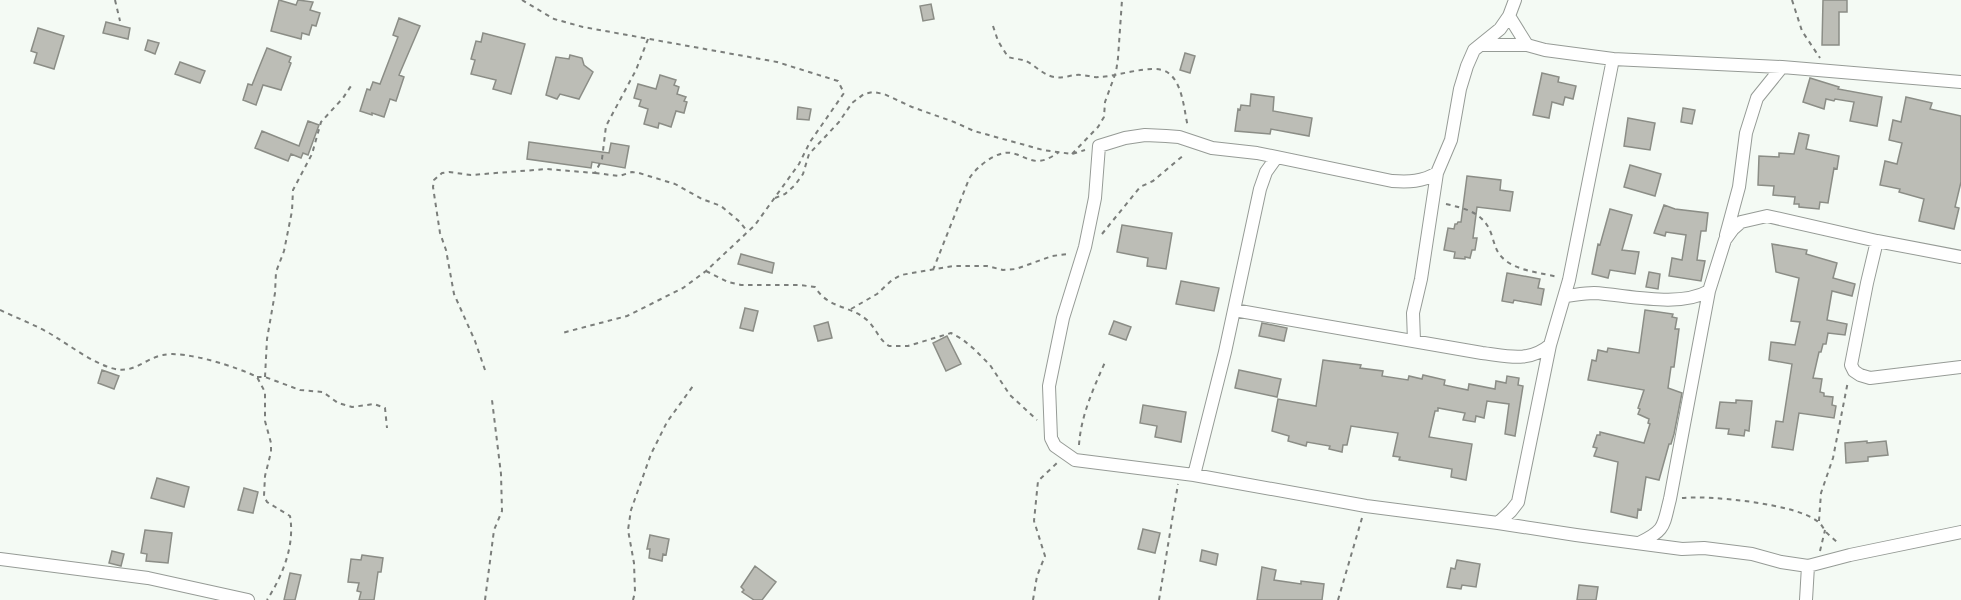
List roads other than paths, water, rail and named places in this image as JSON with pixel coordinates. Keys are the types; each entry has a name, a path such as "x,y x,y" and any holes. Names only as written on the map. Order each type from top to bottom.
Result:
{"street":[{"path":"1414,341 1413,313 1421,279 1432,200 1437,173 1451,140 1460,89 1474,50 1500,29 1509,16 1515,0"},
{"path":"1509,16 1527,45"},
{"path":"1483,45 1527,45 1545,50 1613,59 1782,67 1961,82"},
{"path":"1498,523 1512,512 1518,502 1550,345 1566,296 1613,59"},
{"path":"1639,543 1663,528 1709,291 1739,187 1746,133 1757,98 1782,67"},
{"path":"1437,173 1428,179 1412,182 1392,181 1257,153 1212,148 1179,137 1145,135 1099,146 1095,198 1084,249 1061,327 1049,386 1051,434 1055,446 1072,458 1194,475 1365,506 1682,549 1704,548 1752,554 1780,562 1813,565 1961,532"},
{"path":"1257,153 1266,172"},
{"path":"1194,475 1234,310 1260,189 1266,172 1276,158"},
{"path":"1725,240 1741,222 1767,216 1961,257"},
{"path":"1877,241 1851,365 1854,370 1870,378 1961,367"},
{"path":"1566,296 1590,293 1662,299 1699,297 1709,291"},
{"path":"1234,310 1514,357 1532,357 1550,345"},
{"path":"1518,502 1526,527"},
{"path":"0,559 148,578 248,600"},
{"path":"1806,600 1813,565"}]}
